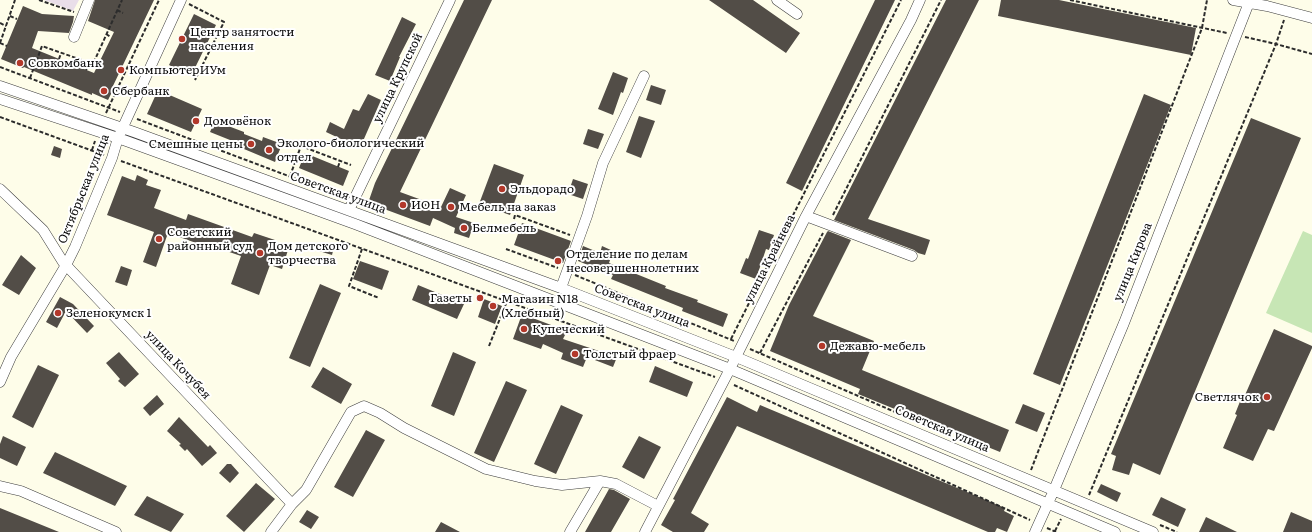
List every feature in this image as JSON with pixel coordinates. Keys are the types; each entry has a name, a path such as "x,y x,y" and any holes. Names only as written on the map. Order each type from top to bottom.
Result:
{"street":[{"path":"74,37 89,0"},
{"name":"Октябрьская улица","path":"0,382 11,356 66,265 75,247 112,158 122,128 181,0"},
{"name":"улица Крупской","path":"349,210 450,0"},
{"path":"777,0 797,14"},
{"name":"улица Крайнева","path":"645,532 730,369 806,216 911,20 920,0"},
{"path":"1233,0 1250,1 1312,18"},
{"name":"улица Кирова","path":"1037,528 1124,323 1250,1"},
{"path":"561,288 603,163 644,76"},
{"name":"Советская улица","path":"0,86 122,128 561,288 736,356 1153,532"},
{"name":"Советская улица","path":"0,99 118,138 355,224 730,369 1115,532"},
{"name":"улица Кочубея","path":"0,189 43,230 66,265 292,504"},
{"path":"806,216 912,256"},
{"path":"271,532 292,504 306,490 351,412 364,406 486,469 535,481 562,485 600,481 616,484 658,506"},
{"path":"570,532 600,481"},
{"path":"0,486 21,491 116,532"}],"path":[{"path":"7,46 0,43 15,0"},
{"path":"39,0 83,15"},
{"path":"30,78 42,46 93,64 122,0"},
{"path":"102,122 159,0"},
{"path":"181,0 224,22 195,80"},
{"path":"731,339 901,0"},
{"path":"754,364 828,225 941,0"},
{"path":"1070,0 1237,35 1312,54"},
{"path":"1031,470 1202,28 1207,0"},
{"path":"117,10 123,13"},
{"path":"1089,495 1276,44 1287,12"},
{"path":"10,16 18,19"},
{"path":"0,23 6,26"},
{"path":"106,34 111,37"},
{"path":"59,59 61,53"},
{"path":"95,58 100,60"},
{"path":"86,70 89,63"},
{"path":"0,67 353,200"},
{"path":"0,117 724,380 986,498 1037,528 1055,532"},
{"path":"92,151 98,132"},
{"path":"290,176 301,146 351,165"},
{"path":"316,158 318,153"},
{"path":"338,167 340,161"},
{"path":"514,219 515,215 579,238"},
{"path":"535,228 536,223"},
{"path":"560,237 562,232"},
{"path":"362,249 349,286 379,298"},
{"path":"506,249 567,272 731,339 741,345"},
{"path":"489,346 507,301"}],"shaded area":[{"path":"44,0 79,0 73,11"}],"green space":[{"path":"1303,231 1312,235 1312,333 1266,313"}],"building":[{"path":"95,0 154,0 112,88 114,88 108,100 1,59 23,6 42,14 74,16 69,33 38,31 32,48 94,73 114,32 88,21"},
{"path":"464,0 492,0 400,192 441,207 450,188 466,195 456,217 474,223 469,238 454,233 455,228 433,218 430,226 368,203 375,183"},
{"path":"709,0 753,0 800,33 786,53"},
{"path":"875,0 895,0 802,191 786,183"},
{"path":"946,0 979,0 868,219 930,240 925,255 834,220"},
{"path":"1001,0 1059,0 1196,28 1191,55 998,16"},
{"path":"194,14 216,25 191,76 169,65"},
{"path":"402,17 416,24 399,57 390,81 375,75"},
{"path":"613,72 628,78 623,93 621,92 613,115 598,109"},
{"path":"651,85 666,90 661,105 646,100"},
{"path":"158,90 202,109 191,132 147,114"},
{"path":"368,94 381,100 360,148 326,132 330,122 344,129 353,109 359,111"},
{"path":"1144,94 1171,105 1060,385 1033,374"},
{"path":"639,116 655,121 641,158 626,152"},
{"path":"1251,118 1301,138 1160,475 1133,463 1129,475 1112,470 1116,456 1111,454"},
{"path":"215,121 244,132 244,134 262,141 263,137 282,144 275,162 244,149 245,146 210,132"},
{"path":"588,129 604,134 598,149 583,144"},
{"path":"54,146 62,149 60,158 51,155"},
{"path":"305,153 349,171 343,186 299,168"},
{"name":"Эльдорадо","path":"494,164 524,175 510,215 479,204"},
{"path":"137,175 148,180 146,185 161,190 154,208 186,220 188,214 252,237 254,233 275,240 273,245 288,250 282,269 270,265 259,295 231,284 241,256 168,233 156,267 143,262 154,232 107,215 122,176 135,181"},
{"path":"573,179 588,184 583,199 568,194"},
{"path":"522,223 571,241 563,263 514,245"},
{"path":"759,230 774,235 769,250 766,249 756,279 740,273 746,258 748,259"},
{"path":"828,231 851,240 813,316 874,341 862,370 1009,430 1000,452 858,394 860,389 770,351 789,305"},
{"path":"321,243 334,247 332,255 319,251"},
{"path":"583,246 600,253 602,246 613,251 609,263 666,286 665,288 698,300 697,302 728,314 723,327 682,311 683,308 611,279 613,275 578,261"},
{"path":"21,255 36,268 19,295 2,285"},
{"path":"360,261 389,271 382,290 353,279"},
{"path":"121,266 132,270 127,286 115,282"},
{"path":"320,284 341,293 310,367 289,358"},
{"path":"418,285 464,304 457,319 412,300"},
{"path":"60,297 73,304 94,326 87,333 66,311 57,328 46,322"},
{"path":"484,299 502,306 495,324 478,317"},
{"path":"522,314 567,331 563,339 617,357 613,367 587,357 583,367 561,359 563,353 543,344 541,349 513,339"},
{"name":"Светлячок","path":"1274,329 1312,346 1312,348 1274,431 1268,429 1253,461 1223,448 1237,415 1235,414 1243,394 1245,395"},
{"path":"119,352 139,374 125,387 118,381 120,379 106,363"},
{"path":"453,352 476,362 454,416 431,406"},
{"path":"38,365 59,375 33,428 12,417"},
{"path":"655,366 693,382 687,397 649,382"},
{"path":"323,367 352,384 341,404 311,387"},
{"path":"506,381 527,390 494,462 474,453"},
{"path":"157,395 164,404 150,416 143,408"},
{"path":"727,397 757,412 760,405 1005,508 1004,511 1014,516 1007,532 997,528 995,532 988,532 737,426 691,513 709,524 704,532 673,532 661,525 675,500 673,499"},
{"path":"1023,404 1045,413 1037,432 1015,423"},
{"path":"561,405 583,415 556,474 534,464"},
{"path":"179,417 208,447 210,445 217,453 202,466 187,449 185,451 179,445 181,444 167,431"},
{"path":"366,430 385,440 353,497 334,487"},
{"path":"3,436 26,447 17,466 0,458 0,444"},
{"path":"639,436 661,447 644,479 622,467"},
{"path":"55,452 127,486 115,506 43,473"},
{"path":"227,464 231,464 239,473 230,483 219,473"},
{"path":"256,483 275,499 244,532 226,516"},
{"path":"1101,484 1121,493 1117,502 1097,492"},
{"path":"609,489 614,490 630,499 611,532 585,532"},
{"path":"147,496 184,514 171,532 134,515"},
{"path":"1161,497 1186,509 1178,527 1152,515"},
{"path":"0,508 59,532 0,532"},
{"path":"307,510 319,517 311,529 299,522"},
{"path":"1291,512 1312,521 1312,532 1283,532"},
{"path":"1206,517 1237,532 1199,532"},
{"path":"441,522 460,532 435,532"}],"place":[{"name":"Центр занятости населения","path":"182,39"},
{"name":"Совкомбанк","path":"20,63"},
{"name":"КомпьютерИУм","path":"121,70"},
{"name":"Сбербанк","path":"104,91"},
{"name":"Домовёнок","path":"196,121"},
{"name":"Смешные цены","path":"251,144"},
{"name":"Эколого-биологический отдел","path":"269,150"},
{"name":"Эльдорадо","path":"502,189"},
{"name":"ИОН","path":"403,205"},
{"name":"Мебель на заказ","path":"451,207"},
{"name":"Белмебель","path":"464,228"},
{"name":"Советский районный суд","path":"159,239"},
{"name":"Дом детского творчества","path":"260,253"},
{"name":"Отделение по делам несовершеннолетних","path":"558,261"},
{"name":"Газеты","path":"480,298"},
{"name":"Магазин N18 (Хлебный)","path":"493,306"},
{"name":"Зеленокумск 1","path":"58,313"},
{"name":"Купеческий","path":"524,329"},
{"name":"Дежавю-мебель","path":"822,346"},
{"name":"Толстый фраер","path":"575,354"},
{"name":"Светлячок","path":"1267,397"}]}
